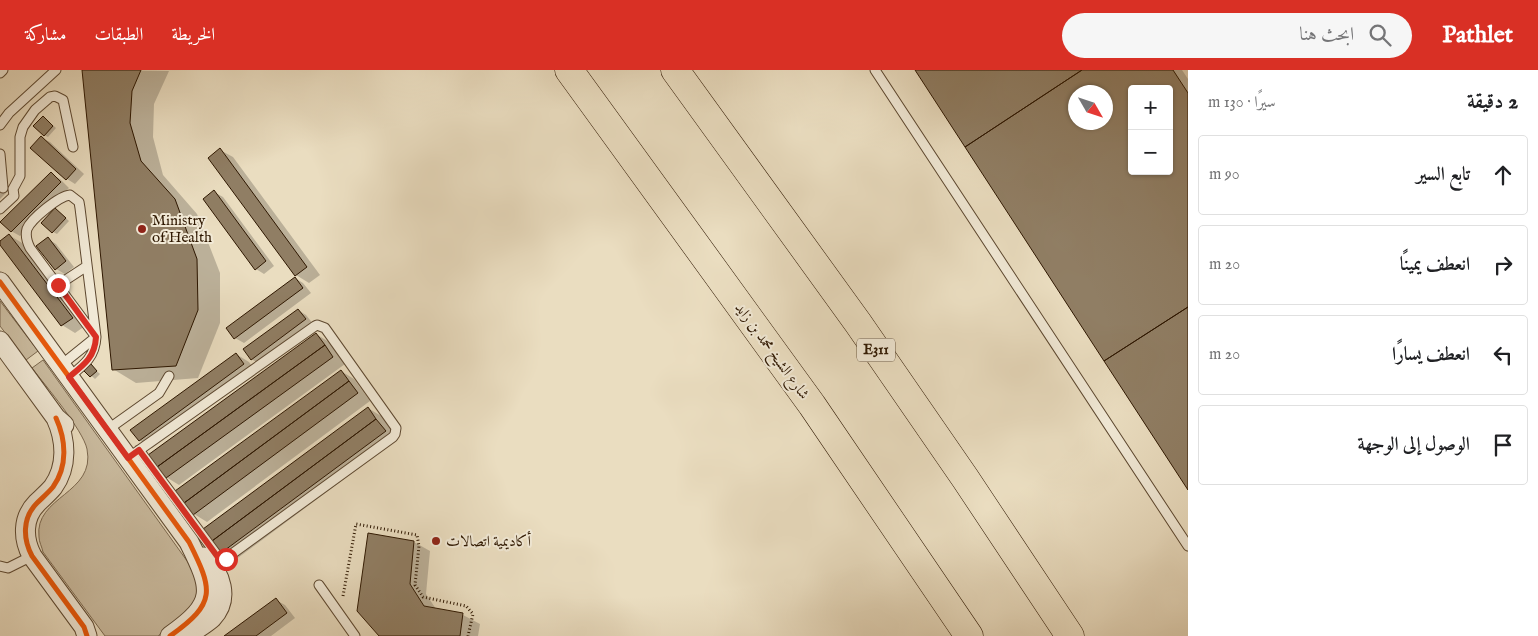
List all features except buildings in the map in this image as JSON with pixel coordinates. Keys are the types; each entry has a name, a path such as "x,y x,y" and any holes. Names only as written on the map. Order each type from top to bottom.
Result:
{"highway":[{"path":"548,70 604,120"},
{"name":"شارع الشيخ محمد بن زايد","path":"569,70 812,405 969,636"},
{"name":"E311","path":"675,70 863,331 965,478 1070,636"}],"street":[{"path":"0,282 107,430 133,454 216,571 222,589 220,606 216,613 210,619 175,636"},
{"path":"0,341 56,418 67,427 74,440 76,454 74,468 68,481 44,497 33,509 26,524 25,536 32,556 89,633"}],"lane":[{"path":"0,73 3,70"},
{"path":"0,126 9,113 56,70"},
{"path":"875,70 1188,546"},
{"path":"0,209 14,196 13,189 20,176 20,137 23,127 34,110 50,97 55,96 63,100 73,147"},
{"path":"0,154 2,190"},
{"path":"2,190 6,186 13,189"},
{"path":"65,371 90,359 94,352 96,337 79,202 70,195 64,196 58,198 29,225 26,237 30,248 96,337"},
{"path":"58,285 87,266"},
{"path":"133,454 317,325 324,328 396,428 395,434 226,559 219,558 188,534"},
{"path":"65,371 96,337"},
{"path":"107,430 158,393 169,376"},
{"path":"0,566 8,568 32,556"},
{"path":"319,585 355,636"}],"path":[{"path":"340,615 356,524 417,535 419,546 415,585 423,597 466,606 472,614 468,636"}],"shaded area":[{"path":"0,301 38,351 26,360 0,326"},
{"path":"43,360 195,572 198,597 182,619 158,636 105,636 43,552 39,539 40,523 54,503 83,476 87,464 87,449 79,431 32,368"}],"cycle path":[{"path":"0,282 189,542 197,558 206,584 206,595 203,604 196,614 170,636"},
{"path":"56,418 62,435 64,453 61,470 53,487 32,509 26,522 26,536 32,556 84,627 87,636"}],"place":[{"name":"Ministry of Health","path":"142,229"},
{"name":"أكاديمية اتصالات","path":"436,541"}],"route":[{"path":"58,285 96,337 94,352 90,359 69,377 128,458 139,450 217,556 226,559"}]}
